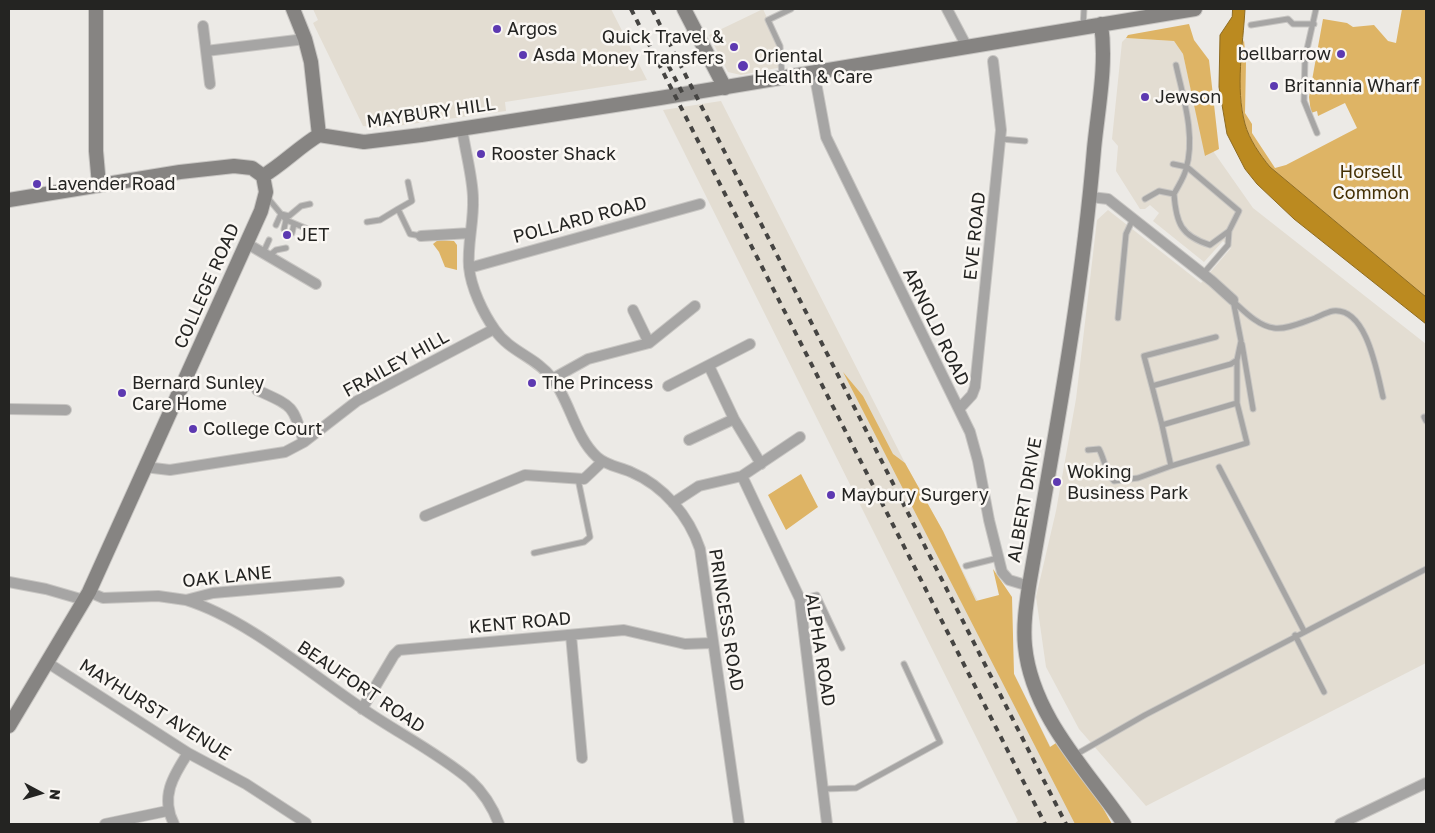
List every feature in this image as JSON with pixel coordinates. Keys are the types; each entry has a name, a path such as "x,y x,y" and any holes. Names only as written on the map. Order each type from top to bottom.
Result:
{"street":[{"path":"96,9 96,151 99,185"},
{"path":"9,200 234,166 252,168 263,176 280,166 302,146 318,135 311,62 305,39 293,9"},
{"path":"684,9 725,88"},
{"path":"947,9 967,46"},
{"name":"MAYBURY HILL","path":"318,135 364,142 462,128 725,88 782,73 814,72 1194,9"},
{"name":"ALBERT DRIVE","path":"1101,24 1103,59 1099,156 1091,197 1068,359 1024,623 1028,661 1036,689 1073,756 1124,824"},
{"path":"203,26 210,84"},
{"path":"206,50 305,39"},
{"name":"EVE ROAD","path":"959,409 972,395 975,387 1001,139 1001,114 993,61"},
{"name":"ARNOLD ROAD","path":"814,72 826,137 970,432 1002,572 1009,580 1029,586"},
{"name":"PRINCESS ROAD","path":"462,128 472,189 469,268 474,291 494,329 507,345 538,364 552,378 588,446 603,462 644,479 674,503 686,517 700,549 739,824"},
{"name":"COLLEGE ROAD","path":"9,726 86,596 261,211 265,195 263,176"},
{"path":"1091,197 1108,199 1233,300"},
{"name":"POLLARD ROAD","path":"469,268 700,204"},
{"path":"421,236 470,233"},
{"path":"246,243 272,251 316,284"},
{"path":"552,378 588,359 649,343 695,306"},
{"path":"633,310 649,343"},
{"name":"FRAILEY HILL","path":"145,467 170,470 258,458 285,452 304,442 357,401 494,329"},
{"path":"668,386 750,344"},
{"path":"708,366 734,419 761,464"},
{"path":"257,390 287,404 294,411 304,442"},
{"path":"9,408 66,410"},
{"path":"689,440 734,419"},
{"path":"674,503 699,486 742,476 800,437"},
{"path":"425,516 525,475 588,477 603,462"},
{"name":"ALPHA ROAD","path":"742,476 800,599 827,824"},
{"name":"OAK LANE","path":"9,582 104,598 158,596 186,600 213,593 339,582"},
{"name":"BEAUFORT ROAD","path":"186,600 229,617 362,709 471,781 487,799 499,824"},
{"name":"KENT ROAD","path":"362,709 394,655 400,650 624,630 685,644 712,643"},
{"path":"571,635 582,758"},
{"name":"MAYHURST AVENUE","path":"48,663 188,753 246,784 306,823"},
{"path":"174,824 167,811 172,778 188,753"},
{"path":"1340,824 1426,783"},
{"path":"105,824 167,811"}],"lane":[{"path":"782,73 780,46 768,20 790,9"},
{"path":"1083,28 1084,9"},
{"path":"1316,9 1306,58 1304,101 1317,133"},
{"path":"1251,25 1288,19 1293,24 1314,24"},
{"path":"1176,65 1186,111 1189,144 1187,167 1174,194 1175,216 1182,228 1194,240 1210,245 1230,231"},
{"path":"1001,139 1025,142"},
{"path":"1173,164 1187,167 1239,211 1230,231 1228,244 1203,274"},
{"path":"367,222 380,220 412,201 408,182"},
{"path":"1145,198 1159,191 1174,194"},
{"path":"265,195 286,220 310,230"},
{"path":"281,214 288,216 301,206 310,204"},
{"path":"398,209 410,234 421,236"},
{"path":"276,225 281,214"},
{"path":"1118,318 1126,234 1133,219"},
{"path":"284,229 286,220"},
{"path":"292,233 294,224"},
{"path":"269,240 272,251 286,248"},
{"path":"1233,300 1253,409"},
{"path":"1233,300 1255,320 1274,328 1297,324 1333,311 1347,314 1357,321 1368,341 1383,397"},
{"path":"1172,466 1144,356 1216,337"},
{"path":"1088,450 1100,449 1107,474 1114,482 1138,478 1247,443 1237,403 1237,360 1241,341"},
{"path":"1152,386 1231,364 1237,360"},
{"path":"1162,425 1237,403"},
{"path":"1219,467 1304,631"},
{"path":"534,553 584,542 590,537 578,478"},
{"path":"966,566 998,558"},
{"path":"1073,756 1145,715 1295,635 1426,569"},
{"path":"800,599 817,596 842,648"},
{"path":"1295,635 1324,692"},
{"path":"822,789 856,788 940,742 904,664"}],"shaded area":[{"path":"313,9 611,9 647,80 505,102 506,111 382,128 363,126 313,23 318,20"},
{"path":"763,9 780,46 782,67 741,75 728,72 709,35"},
{"path":"1233,9 1245,9 1240,66 1240,96 1245,124 1255,147 1270,167 1426,297 1426,324 1294,219 1257,184 1245,169 1227,134 1219,87 1220,35 1232,17"},
{"path":"1126,38 1174,41 1183,54 1206,156 1213,151 1253,208 1426,344 1426,663 1146,806 1079,729 1046,667 1036,597 1056,511 1076,399 1097,220 1108,210 1201,283 1231,248 1223,241 1204,262 1153,221 1159,213 1150,205 1145,209 1140,209 1116,171 1118,146 1112,139 1122,42"},
{"path":"721,101 905,463 943,531 1089,824 1014,824 1018,821 663,110"}],"green space":[{"name":"Horsell Common","path":"1402,9 1426,9 1426,297 1270,167 1255,147 1249,135 1243,116 1240,93 1239,68 1244,40 1246,62 1245,113 1252,124 1252,133 1275,168 1286,165 1357,128 1345,103 1318,116 1317,111 1311,113 1309,97 1323,19 1347,23 1353,27 1374,25 1388,41 1396,43"},
{"path":"1189,24 1194,40 1209,60 1219,149 1205,156 1183,54 1174,41 1126,38 1128,35"},
{"path":"438,240 454,241 457,245 457,270 445,267 439,252 433,244"},
{"path":"843,372 863,396 893,454 905,463 943,531 976,601 999,595 993,569 1012,597 1014,674 1050,747 1056,743 1099,801 1112,824 1075,824"},
{"path":"801,474 818,507 786,530 768,495"}],"railway":[{"path":"631,9 1045,824"},
{"path":"652,9 1066,824"},
{"path":"663,55 684,96"}],"place":[{"name":"Argos","path":"497,29"},
{"name":"Quick Travel & Money Transfers","path":"734,47"},
{"name":"bellbarrow","path":"1341,54"},
{"name":"Asda","path":"523,55"},
{"name":"Oriental Health & Care","path":"743,66"},
{"name":"Britannia Wharf","path":"1274,86"},
{"name":"Jewson","path":"1145,97"},
{"name":"Rooster Shack","path":"481,154"},
{"name":"Lavender Road","path":"37,184"},
{"name":"JET","path":"287,235"},
{"name":"The Princess","path":"532,383"},
{"name":"Bernard Sunley Care Home","path":"122,393"},
{"name":"College Court","path":"193,429"},
{"name":"Woking Business Park","path":"1057,482"},
{"name":"Maybury Surgery","path":"831,495"}]}
